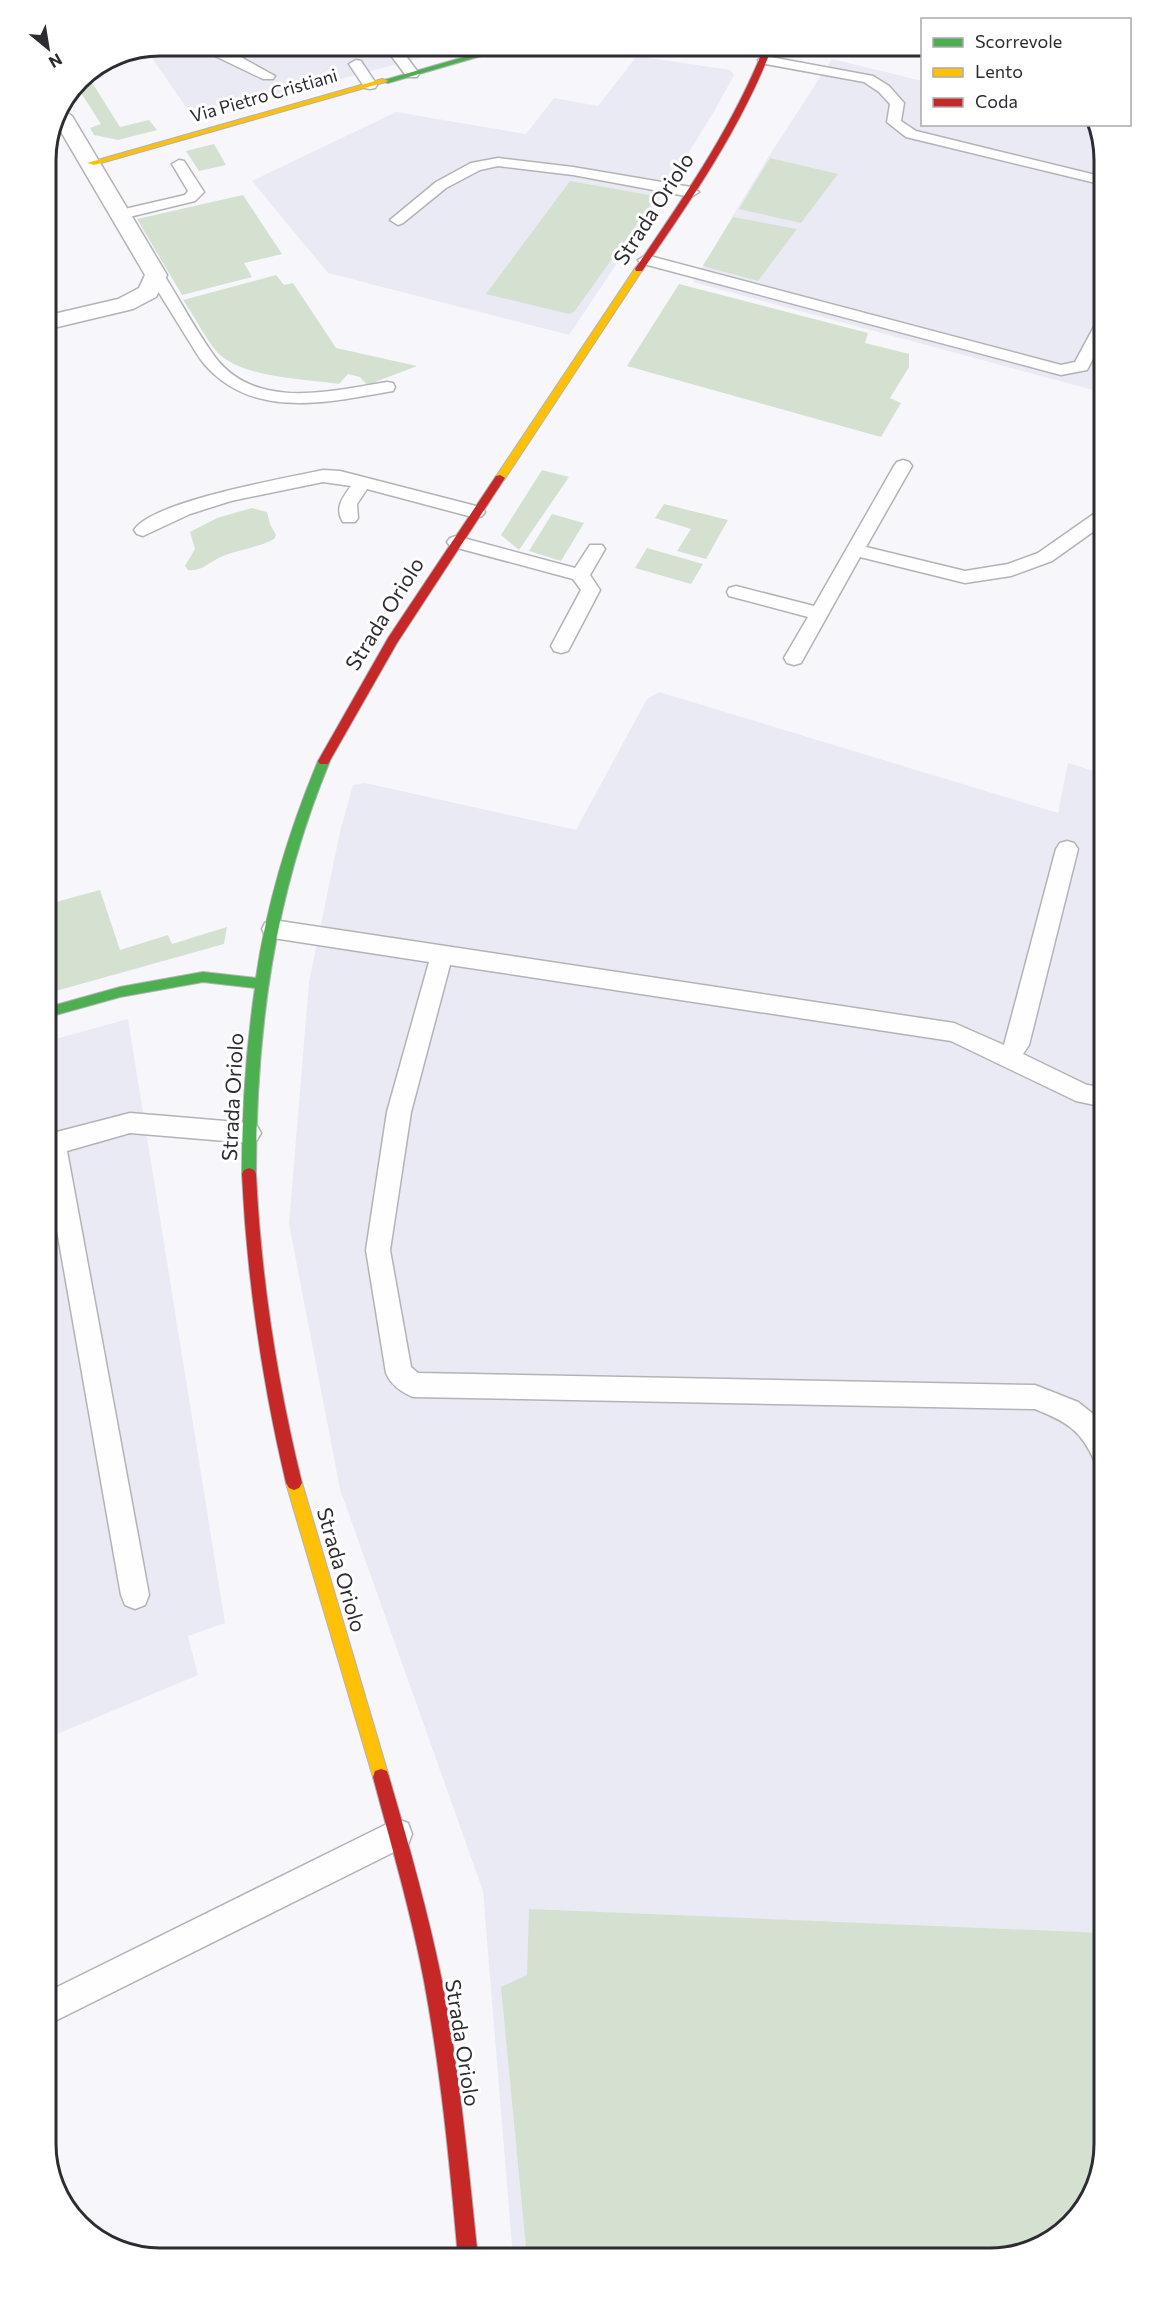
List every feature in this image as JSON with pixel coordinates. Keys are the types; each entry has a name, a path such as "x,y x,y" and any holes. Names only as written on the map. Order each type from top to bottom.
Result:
{"street":[{"name":"Via Pietro Cristiani","path":"92,163 476,56"},
{"name":"Strada Oriolo","path":"467,2247 461,2180 440,2023 415,1896 292,1477 269,1372 253,1266 249,1133 260,983 291,848 319,771 375,665 691,192 747,101 764,56"},
{"path":"56,320 125,304 148,292 156,275 92,163 64,119"},
{"path":"56,1010 120,992 203,977 260,983"}],"lane":[{"path":"226,56 268,76"},
{"path":"399,56 412,74"},
{"path":"786,56 867,80 884,89 897,103 894,122 911,134 1094,181"},
{"path":"356,64 370,85"},
{"path":"398,220 441,185 476,166 498,162 573,171 691,192"},
{"path":"121,214 190,198 196,192 179,165"},
{"path":"646,260 1061,370 1081,366 1094,342"},
{"path":"156,275 210,361 227,378 248,390 267,397 287,400 387,387"},
{"path":"794,658 903,466"},
{"path":"143,530 160,518 192,506 323,476 340,477 476,512"},
{"path":"350,518 348,504 362,483"},
{"path":"855,550 965,577 1011,570 1045,557 1094,522"},
{"path":"456,542 580,575 591,590 561,646"},
{"path":"580,575 596,549"},
{"path":"736,592 819,615"},
{"path":"1008,1058 1017,1044 1067,849"},
{"path":"273,929 954,1032 1084,1094 1094,1096"},
{"path":"442,955 399,1112 378,1250 399,1373 413,1384 1035,1397 1080,1415 1094,1432"},
{"path":"56,1143 130,1123 249,1133"},
{"path":"56,1177 135,1595"},
{"path":"56,2004 397,1834"}],"shaded area":[{"path":"151,56 427,56 197,117 193,117"},
{"path":"637,56 730,70 734,75 656,205 569,335 328,273 252,181 396,112 526,134 554,98 598,106"},
{"path":"832,59 921,81 921,126 1088,126 1094,159 1094,390 693,282 769,156"},
{"path":"659,692 1058,813 1068,763 1094,771 1094,2144 1092,2164 1083,2190 1063,2217 1042,2234 1010,2246 990,2248 512,2247 483,1891 340,1489 289,1224 309,982 340,832 353,785 365,783 576,830 647,699"},
{"path":"128,1019 225,1623 188,1636 198,1675 56,1734 56,1039"}],"green space":[{"path":"91,82 120,127 149,120 157,130 118,140 94,135 90,128 101,124 81,92"},
{"path":"214,144 226,165 199,171 186,151"},
{"path":"770,158 838,174 801,223 739,209"},
{"path":"570,181 649,195 655,199 574,312 569,314 486,294"},
{"path":"243,195 282,254 244,263 252,277 182,295 137,219"},
{"path":"733,217 797,229 758,281 703,266"},
{"path":"276,275 284,285 293,283 336,348 417,366 367,385 360,377 348,374 339,384 259,373 230,362 219,354 205,336 183,300"},
{"path":"679,284 868,333 865,343 909,354 909,367 890,398 901,403 881,437 627,366"},
{"path":"542,470 569,477 519,550 501,535"},
{"path":"664,504 728,520 706,559 677,551 691,529 655,518"},
{"path":"252,508 267,512 276,535 274,539 223,556 202,568 188,570 185,566 195,549 190,532 217,518"},
{"path":"552,514 584,523 561,561 529,551"},
{"path":"647,548 703,564 691,584 635,568"},
{"path":"100,890 120,950 168,935 172,944 227,927 224,944 56,991 56,902"},
{"path":"529,1909 1094,1933 1094,2144 1088,2177 1076,2201 1053,2226 1042,2234 1010,2246 990,2248 526,2247 501,1987 527,1975"}],"traffic: fast":[{"path":"385,81 475,56"},
{"path":"249,1174 252,1072 265,963 275,909 289,857 305,807 324,761"},
{"path":"56,1010 120,992 203,977 260,983"}],"traffic: slow":[{"path":"91,163 385,81"},
{"path":"500,478 639,269"},
{"path":"294,1483 381,1777"}],"traffic: jam":[{"path":"639,269 712,161 743,105 765,56"},
{"path":"324,761 392,641 500,478"},
{"path":"249,1174 254,1252 263,1330 276,1406 294,1483"},
{"path":"381,1777 428,1955 445,2050 467,2247"}]}
